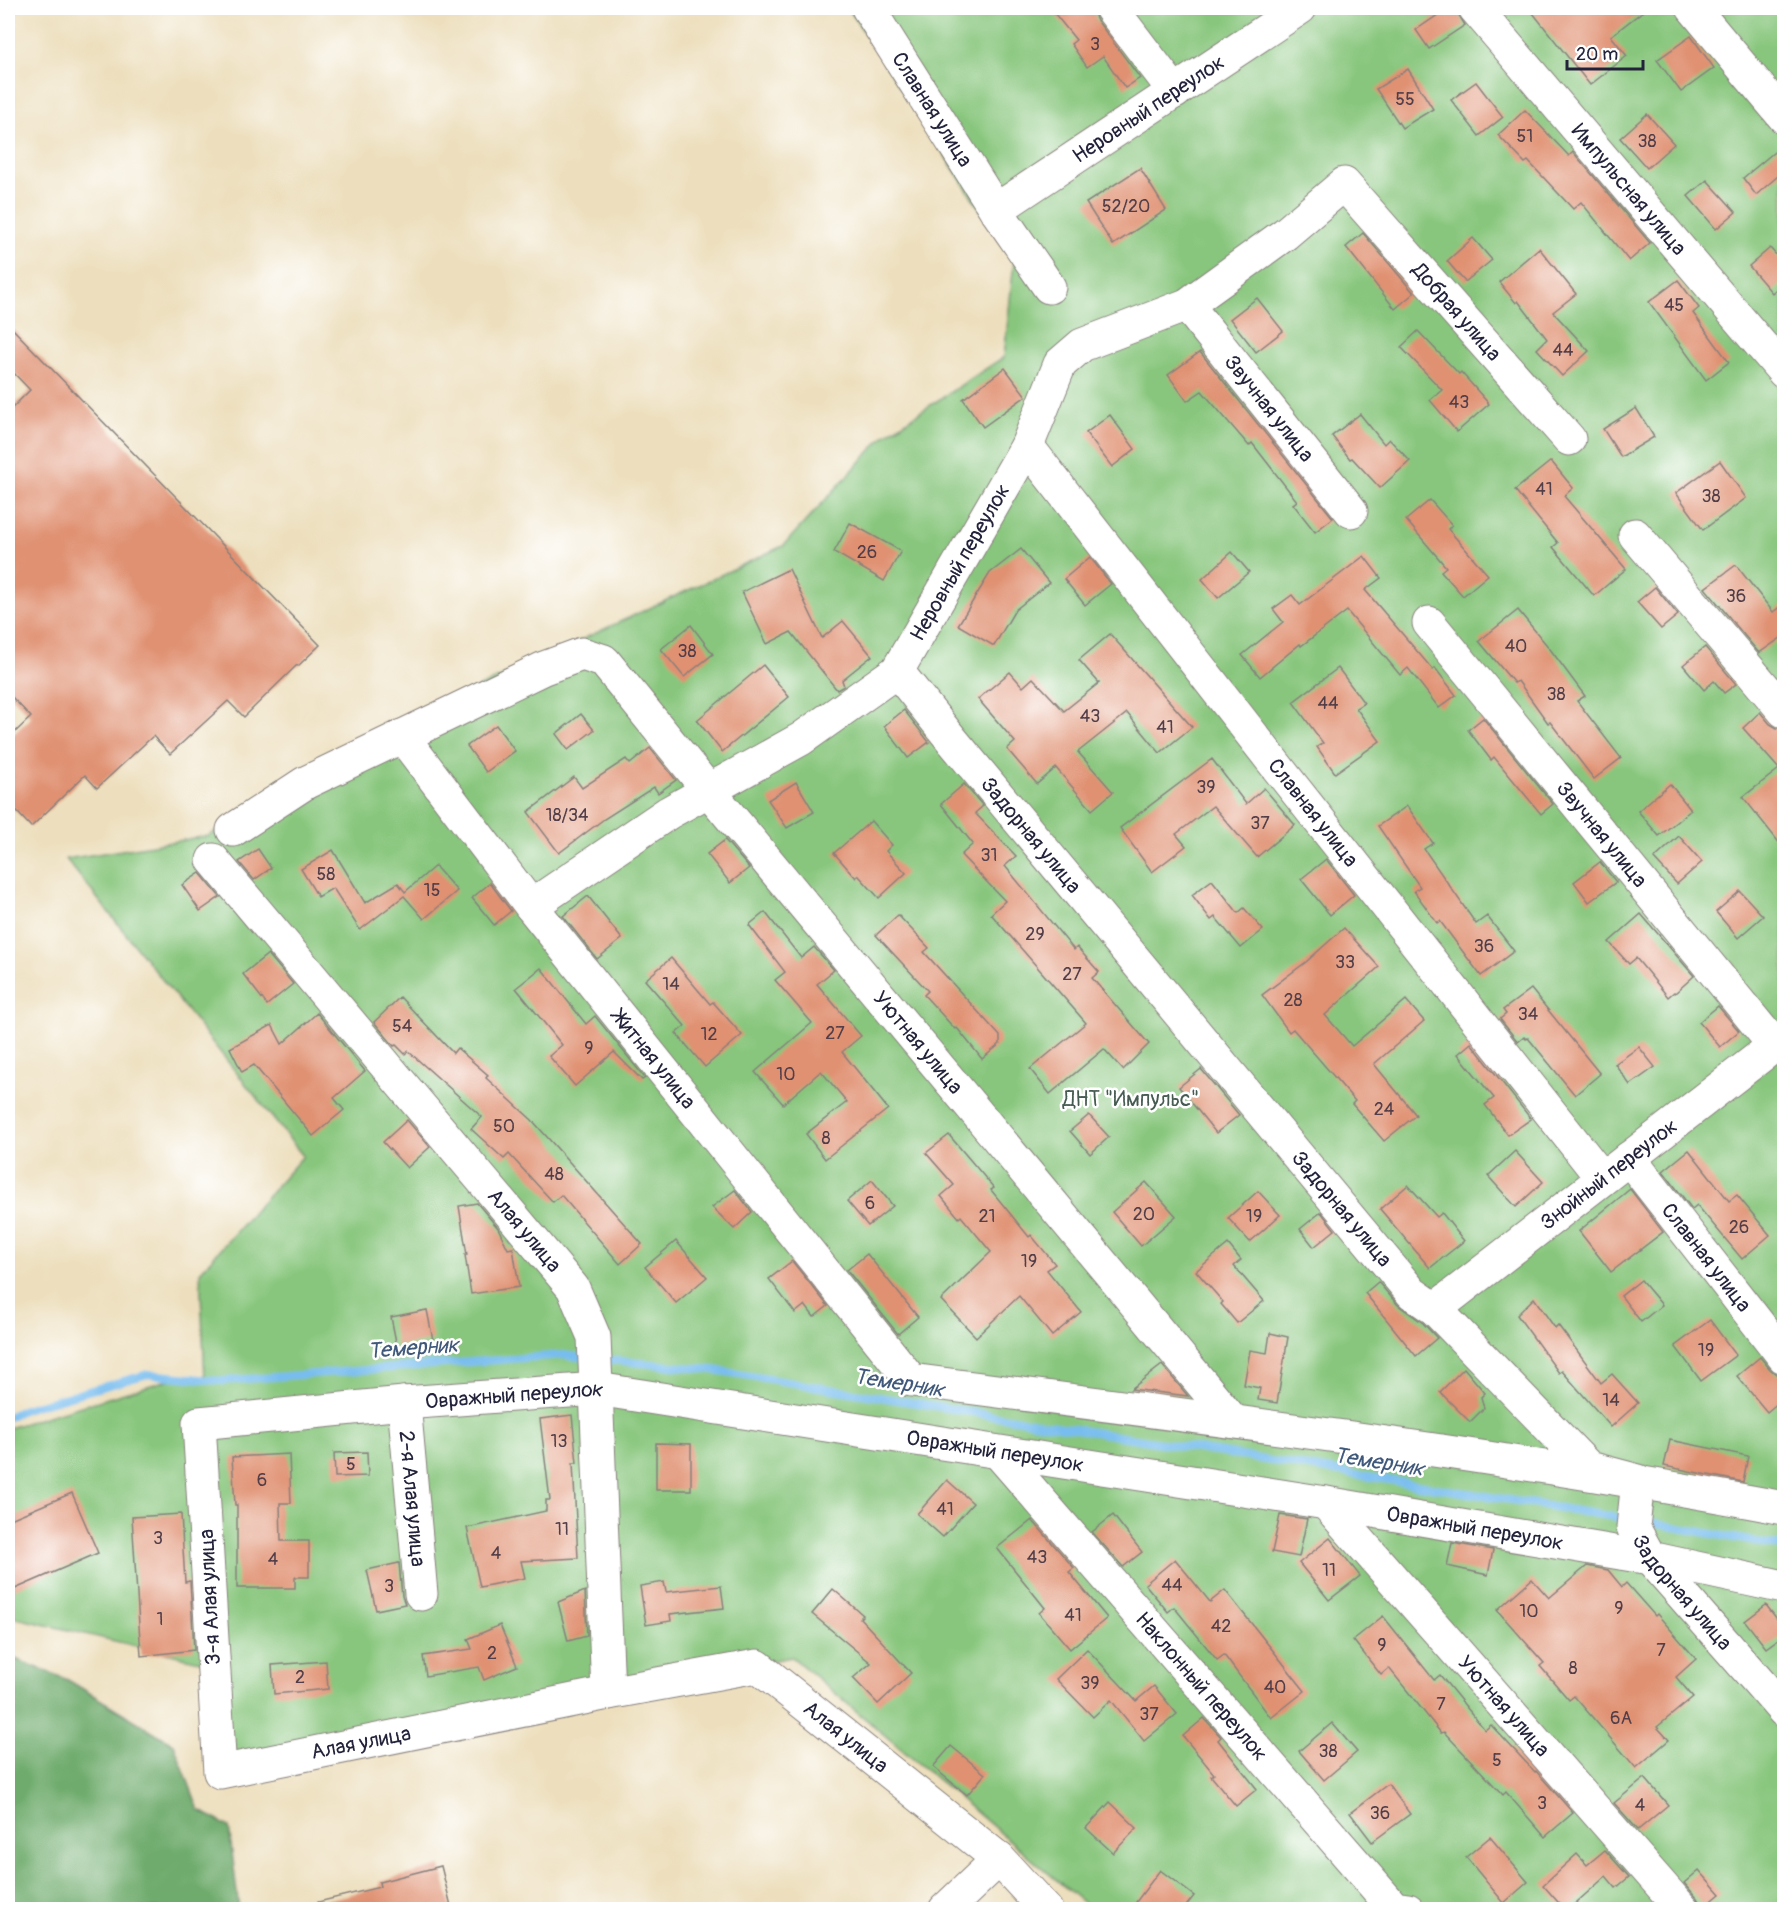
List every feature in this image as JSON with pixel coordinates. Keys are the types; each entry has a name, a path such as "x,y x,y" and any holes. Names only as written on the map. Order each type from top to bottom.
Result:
{"street":[{"name":"Славная улица","path":"868,8 996,210 1048,286"},
{"path":"1111,8 1175,92"},
{"name":"Неровный переулок","path":"996,210 1300,8"},
{"name":"Импульсная улица","path":"1475,8 1785,372"},
{"path":"1693,8 1785,117"},
{"name":"Неровный переулок","path":"531,906 668,813 801,739 897,671 1027,446 1060,364 1082,345 1187,305 1285,234 1344,184"},
{"name":"Добрая улица","path":"1344,184 1569,439"},
{"name":"Звучная улица","path":"1187,305 1351,511"},
{"name":"Славная улица","path":"1027,446 1602,1178"},
{"path":"1635,535 1785,711"},
{"name":"Звучная улица","path":"1429,623 1780,1042"},
{"name":"Уютная улица","path":"402,736 544,668 582,654 604,661 709,791 1233,1421"},
{"name":"Задорная улица","path":"897,671 1412,1293 1435,1309 1589,1468 1638,1480 1632,1527 1650,1558 1785,1711"},
{"path":"233,830 305,783 402,736"},
{"name":"Житная улица","path":"402,736 531,906 911,1380 1233,1421"},
{"name":"Алая улица","path":"213,860 573,1288 594,1337 608,1693"},
{"name":"Знойный переулок","path":"1435,1309 1780,1042"},
{"name":"Славная улица","path":"1629,1158 1785,1357"},
{"name":"Овражный переулок","path":"199,1423 404,1403 597,1389 1326,1503 1650,1558 1785,1587"},
{"name":"2-я Алая улица","path":"404,1403 421,1594"},
{"path":"1233,1421 1638,1480 1785,1508"},
{"name":"3-я Алая улица","path":"199,1423 220,1772"},
{"name":"Наклонный переулок","path":"999,1453 1394,1908 1408,1910"},
{"name":"Уютная улица","path":"1326,1503 1683,1910"},
{"name":"Алая улица","path":"220,1772 608,1693 757,1666 999,1859 1046,1910"},
{"path":"945,1910 999,1859"}],"green space":[{"name":"ДНТ \"Импульс\"","path":"848,8 1784,8 1784,1909 1091,1909 792,1657 223,1758 217,1665 8,1616 8,1428 171,1379 205,1379 200,1272 303,1156 66,859 209,836 329,757 783,546 885,435 1004,357 1014,261"},
{"path":"8,1656 68,1680 174,1744 199,1810 229,1827 239,1909 8,1909"}],"building":[{"path":"1050,8 1093,8 1096,19 1140,78 1125,88 1103,56 1087,67 1071,44 1076,40"},
{"path":"1448,8 1457,8 1465,25 1429,49 1416,30"},
{"path":"1529,8 1647,8 1611,36 1627,56 1590,85"},
{"path":"1691,36 1714,68 1681,92 1657,60"},
{"path":"1408,69 1433,109 1402,128 1376,89"},
{"path":"1476,82 1503,117 1479,136 1451,100"},
{"path":"1525,110 1569,156 1573,152 1650,243 1629,261 1581,202 1573,209 1528,161 1525,163 1498,135"},
{"path":"1647,114 1674,144 1647,168 1620,138"},
{"path":"1785,143 1785,170 1756,195 1743,178"},
{"path":"1140,168 1166,210 1113,245 1086,203"},
{"path":"1707,180 1736,212 1716,229 1688,196"},
{"path":"1363,233 1414,293 1395,309 1346,247"},
{"path":"1473,238 1492,260 1465,282 1447,261"},
{"path":"1539,248 1576,294 1553,312 1589,351 1562,376 1537,349 1547,339 1518,301 1516,303 1499,282"},
{"path":"1770,248 1785,265 1785,281 1772,293 1749,266"},
{"path":"1678,280 1699,308 1693,313 1729,362 1706,380 1649,302"},
{"path":"1257,298 1283,331 1256,352 1230,319"},
{"path":"8,324 320,645 244,717 228,701 170,754 153,736 97,788 85,775 31,827 8,802 8,739 31,717 8,693 8,412 30,390 8,367"},
{"path":"1418,331 1459,374 1461,372 1489,404 1457,432 1430,400 1442,390 1401,347"},
{"path":"1200,352 1333,518 1315,532 1293,504 1297,501 1252,443 1249,446 1202,391 1187,401 1168,375"},
{"path":"1005,368 1026,396 983,427 963,399"},
{"path":"1636,408 1654,437 1621,457 1603,429"},
{"path":"1360,414 1384,444 1389,439 1410,461 1380,488 1352,458 1350,459 1332,436"},
{"path":"1110,415 1135,449 1112,467 1086,433"},
{"path":"1551,461 1573,488 1564,496 1626,569 1594,596 1553,547 1558,543 1515,490"},
{"path":"1720,461 1746,498 1703,530 1676,493"},
{"path":"1430,500 1452,525 1448,529 1488,575 1463,596 1441,571 1446,567 1406,520"},
{"path":"850,523 901,551 884,581 834,552"},
{"path":"1021,549 1049,583 1015,610 994,646 958,625 990,573"},
{"path":"1232,552 1249,572 1218,598 1202,579"},
{"path":"1364,556 1381,578 1365,590 1433,670 1435,668 1456,695 1439,708 1408,668 1400,675 1347,611 1301,646 1300,644 1260,677 1242,655 1283,622 1273,609 1292,595 1300,605"},
{"path":"1090,557 1111,584 1085,605 1064,579"},
{"path":"1736,565 1773,612 1785,603 1785,635 1759,653 1705,588"},
{"path":"789,569 822,638 843,621 872,656 842,680 844,686 837,690 791,632 767,644 742,592"},
{"path":"1655,587 1678,615 1661,629 1637,602"},
{"path":"1518,610 1585,696 1577,701 1621,758 1594,779 1550,722 1548,723 1518,681 1514,683 1479,641"},
{"path":"691,625 713,654 684,677 661,649"},
{"path":"1110,634 1192,727 1160,753 1127,713 1078,752 1113,792 1092,810 1056,768 1037,784 1007,749 1015,742 978,699 1010,672 1023,687 1033,678 1064,711 1099,683 1079,660"},
{"path":"1705,647 1736,684 1724,693 1714,681 1704,690 1683,665"},
{"path":"763,665 789,697 722,752 697,720"},
{"path":"1338,668 1364,703 1356,708 1380,741 1335,773 1317,747 1323,743 1293,702"},
{"path":"904,710 929,742 908,758 884,726"},
{"path":"1760,712 1770,724 1785,729 1785,850 1743,797 1779,769 1743,728"},
{"path":"581,714 594,730 568,750 556,734"},
{"path":"1483,718 1553,804 1541,814 1494,757 1491,760 1468,730"},
{"path":"496,725 515,751 486,772 467,746"},
{"path":"650,748 676,780 658,793 654,787 604,819 559,853 528,812 574,777 582,788 626,759 630,764"},
{"path":"1212,759 1246,804 1264,788 1295,825 1257,857 1213,806 1176,834 1186,846 1152,872 1120,828"},
{"path":"796,782 814,812 787,828 768,800"},
{"path":"964,784 983,806 975,813 1016,856 1005,866 1074,950 1077,947 1099,972 1092,978 1149,1044 1123,1070 1104,1049 1050,1094 1030,1069 1086,1023 991,914 1005,901 961,855 973,844 941,804"},
{"path":"1670,784 1691,810 1659,836 1638,811"},
{"path":"1407,806 1433,843 1424,849 1476,924 1487,916 1514,951 1481,976 1440,921 1437,923 1414,891 1420,887 1378,826"},
{"path":"871,821 892,845 886,851 906,873 879,898 858,875 856,878 834,853"},
{"path":"1679,836 1702,862 1677,884 1654,859"},
{"path":"725,840 749,868 730,883 707,854"},
{"path":"258,849 271,868 254,880 239,862"},
{"path":"333,850 365,903 398,883 405,892 435,866 457,891 424,919 404,896 360,930 333,888 318,897 301,869"},
{"path":"1326,859 1354,895 1330,915 1301,879"},
{"path":"1600,862 1616,882 1589,902 1574,882"},
{"path":"200,873 220,897 200,911 182,885"},
{"path":"1212,880 1238,913 1244,908 1263,930 1241,948 1215,917 1211,920 1192,895"},
{"path":"490,883 511,911 494,925 472,898"},
{"path":"1740,891 1763,916 1738,938 1716,912"},
{"path":"588,896 622,939 597,959 563,916"},
{"path":"765,912 801,958 814,947 834,970 817,984 861,1036 842,1052 888,1109 825,1159 806,1134 847,1102 821,1071 783,1104 755,1072 812,1023 775,980 785,972 749,925"},
{"path":"1641,914 1694,976 1668,997 1636,958 1629,964 1609,942"},
{"path":"898,915 929,948 924,952 1000,1036 1000,1044 982,1059 957,1028 955,1029 924,995 928,991 876,935"},
{"path":"1344,928 1379,967 1325,1015 1352,1046 1406,1000 1424,1021 1374,1064 1416,1115 1384,1141 1352,1104 1355,1101 1293,1029 1289,1032 1262,995 1306,962"},
{"path":"268,954 293,984 267,1005 243,974"},
{"path":"671,958 710,1004 713,1002 742,1035 705,1067 676,1033 685,1026 645,980"},
{"path":"541,968 586,1024 595,1016 645,1078 642,1080 614,1052 575,1086 549,1056 562,1045 516,988"},
{"path":"1531,989 1600,1074 1575,1095 1528,1038 1524,1037 1518,1042 1500,1019 1506,1014 1503,1010"},
{"path":"400,997 453,1053 457,1048 488,1075 486,1078 532,1120 642,1244 620,1264 561,1195 553,1202 509,1154 504,1159 471,1129 482,1117 408,1051 405,1054 396,1045 394,1046 374,1022"},
{"path":"1718,1006 1739,1031 1720,1047 1699,1022"},
{"path":"317,1013 365,1071 334,1098 344,1110 313,1136 254,1065 242,1072 230,1048 272,1025 282,1044"},
{"path":"1471,1043 1531,1119 1508,1135 1485,1105 1494,1098 1458,1054"},
{"path":"1639,1047 1655,1067 1630,1085 1615,1064"},
{"path":"1201,1069 1239,1115 1216,1133 1179,1087"},
{"path":"1089,1115 1109,1137 1090,1154 1070,1131"},
{"path":"407,1120 430,1147 407,1168 383,1142"},
{"path":"949,1135 994,1188 991,1190 1029,1237 1031,1235 1055,1264 1047,1270 1081,1312 1052,1336 1019,1296 976,1337 941,1300 991,1252 941,1196 954,1185 926,1153"},
{"path":"1689,1150 1729,1201 1737,1195 1770,1235 1742,1259 1697,1205 1692,1209 1663,1171"},
{"path":"1515,1151 1543,1182 1516,1207 1488,1176"},
{"path":"872,1180 893,1206 868,1226 847,1201"},
{"path":"1146,1182 1176,1216 1141,1246 1112,1212"},
{"path":"1408,1185 1437,1217 1442,1213 1464,1241 1430,1268 1380,1209"},
{"path":"1630,1189 1663,1232 1611,1272 1579,1231"},
{"path":"735,1190 752,1212 734,1229 712,1207"},
{"path":"1258,1191 1280,1215 1250,1242 1228,1218"},
{"path":"477,1203 498,1228 508,1249 513,1248 519,1287 471,1294 459,1206"},
{"path":"1321,1212 1335,1230 1314,1247 1300,1229"},
{"path":"676,1241 707,1277 676,1303 645,1267"},
{"path":"1228,1244 1241,1260 1234,1266 1264,1301 1237,1323 1221,1304 1223,1302 1196,1271"},
{"path":"867,1254 918,1317 898,1334 847,1270"},
{"path":"792,1261 828,1306 814,1317 805,1305 795,1313 769,1279"},
{"path":"1641,1280 1662,1305 1641,1322 1621,1296"},
{"path":"1378,1282 1398,1305 1423,1323 1437,1338 1416,1356 1365,1293"},
{"path":"1534,1298 1555,1328 1558,1325 1601,1383 1612,1374 1638,1403 1611,1427 1562,1371 1559,1373 1517,1315"},
{"path":"427,1310 433,1340 397,1347 391,1317"},
{"path":"1710,1320 1736,1355 1701,1381 1675,1346"},
{"path":"1270,1333 1288,1337 1277,1403 1258,1400 1260,1388 1244,1385 1250,1350 1267,1353"},
{"path":"1760,1357 1776,1374 1785,1375 1785,1397 1767,1412 1737,1376"},
{"path":"1162,1365 1188,1396 1131,1389"},
{"path":"1464,1368 1485,1393 1481,1397 1484,1408 1470,1422 1440,1392"},
{"path":"572,1415 577,1463 573,1463 578,1558 521,1561 525,1578 480,1587 467,1528 546,1511 546,1500 550,1500 540,1419"},
{"path":"1670,1440 1748,1456 1743,1482 1664,1466"},
{"path":"656,1443 691,1444 691,1490 656,1490"},
{"path":"367,1452 368,1476 335,1477 334,1453"},
{"path":"289,1454 291,1503 280,1503 281,1541 309,1541 309,1577 295,1577 295,1588 237,1588 237,1505 235,1505 232,1457"},
{"path":"947,1480 973,1503 943,1537 917,1514"},
{"path":"72,1493 98,1553 8,1592 8,1520"},
{"path":"181,1514 185,1582 190,1581 194,1650 141,1656 132,1517"},
{"path":"1113,1515 1142,1552 1123,1567 1092,1532"},
{"path":"1280,1515 1307,1519 1299,1557 1272,1552"},
{"path":"1032,1520 1074,1568 1069,1572 1107,1618 1070,1649 1039,1613 1045,1608 997,1548"},
{"path":"1330,1538 1360,1576 1329,1600 1299,1563"},
{"path":"1452,1543 1493,1550 1488,1575 1447,1566"},
{"path":"1175,1559 1210,1602 1225,1590 1305,1691 1271,1718 1224,1655 1217,1660 1174,1607 1168,1612 1145,1584"},
{"path":"399,1563 402,1596 405,1604 376,1610 367,1570"},
{"path":"1587,1566 1608,1570 1622,1587 1626,1583 1655,1616 1657,1614 1696,1659 1676,1677 1693,1697 1657,1727 1669,1740 1636,1768 1574,1696 1569,1700 1540,1666 1544,1663 1497,1610 1532,1579 1549,1598"},
{"path":"664,1582 666,1592 721,1586 724,1608 670,1614 671,1621 646,1625 640,1586"},
{"path":"833,1589 863,1615 860,1618 911,1673 878,1704 853,1678 871,1663 812,1614"},
{"path":"585,1591 587,1636 568,1641 558,1602"},
{"path":"1766,1605 1785,1629 1785,1634 1766,1648 1745,1621"},
{"path":"1383,1616 1434,1680 1440,1675 1485,1730 1491,1725 1573,1813 1545,1837 1506,1792 1503,1795 1444,1732 1441,1733 1389,1668 1381,1675 1353,1640"},
{"path":"500,1625 517,1666 484,1680 479,1667 426,1676 423,1656 472,1649 468,1639"},
{"path":"1087,1649 1136,1701 1154,1686 1177,1714 1144,1741 1111,1700 1093,1717 1056,1679"},
{"path":"326,1661 328,1689 274,1694 272,1665"},
{"path":"1204,1718 1221,1737 1218,1740 1257,1789 1236,1806 1211,1776 1214,1774 1183,1736"},
{"path":"1332,1723 1357,1752 1324,1780 1299,1751"},
{"path":"951,1746 985,1774 967,1795 933,1767"},
{"path":"1645,1778 1668,1805 1638,1830 1614,1803"},
{"path":"1388,1784 1410,1814 1372,1842 1350,1813"},
{"path":"1110,1802 1137,1828 1113,1853 1086,1828"},
{"path":"1490,1837 1528,1882 1504,1903 1466,1857"},
{"path":"1605,1850 1629,1877 1616,1888 1606,1876 1568,1910 1565,1910 1543,1885 1577,1854 1587,1865"},
{"path":"441,1866 452,1910 319,1910 318,1902 380,1887 379,1882"},
{"path":"1160,1870 1194,1896 1183,1910 1130,1910"},
{"path":"1699,1870 1720,1894 1703,1908 1684,1883"}],"waterway":[{"name":"Темерник","path":"8,1417 24,1409 148,1374 222,1381 563,1355 586,1358"},
{"name":"Темерник","path":"601,1359 714,1370 1627,1519"},
{"name":"Темерник","path":"1641,1521 1784,1547"}]}
